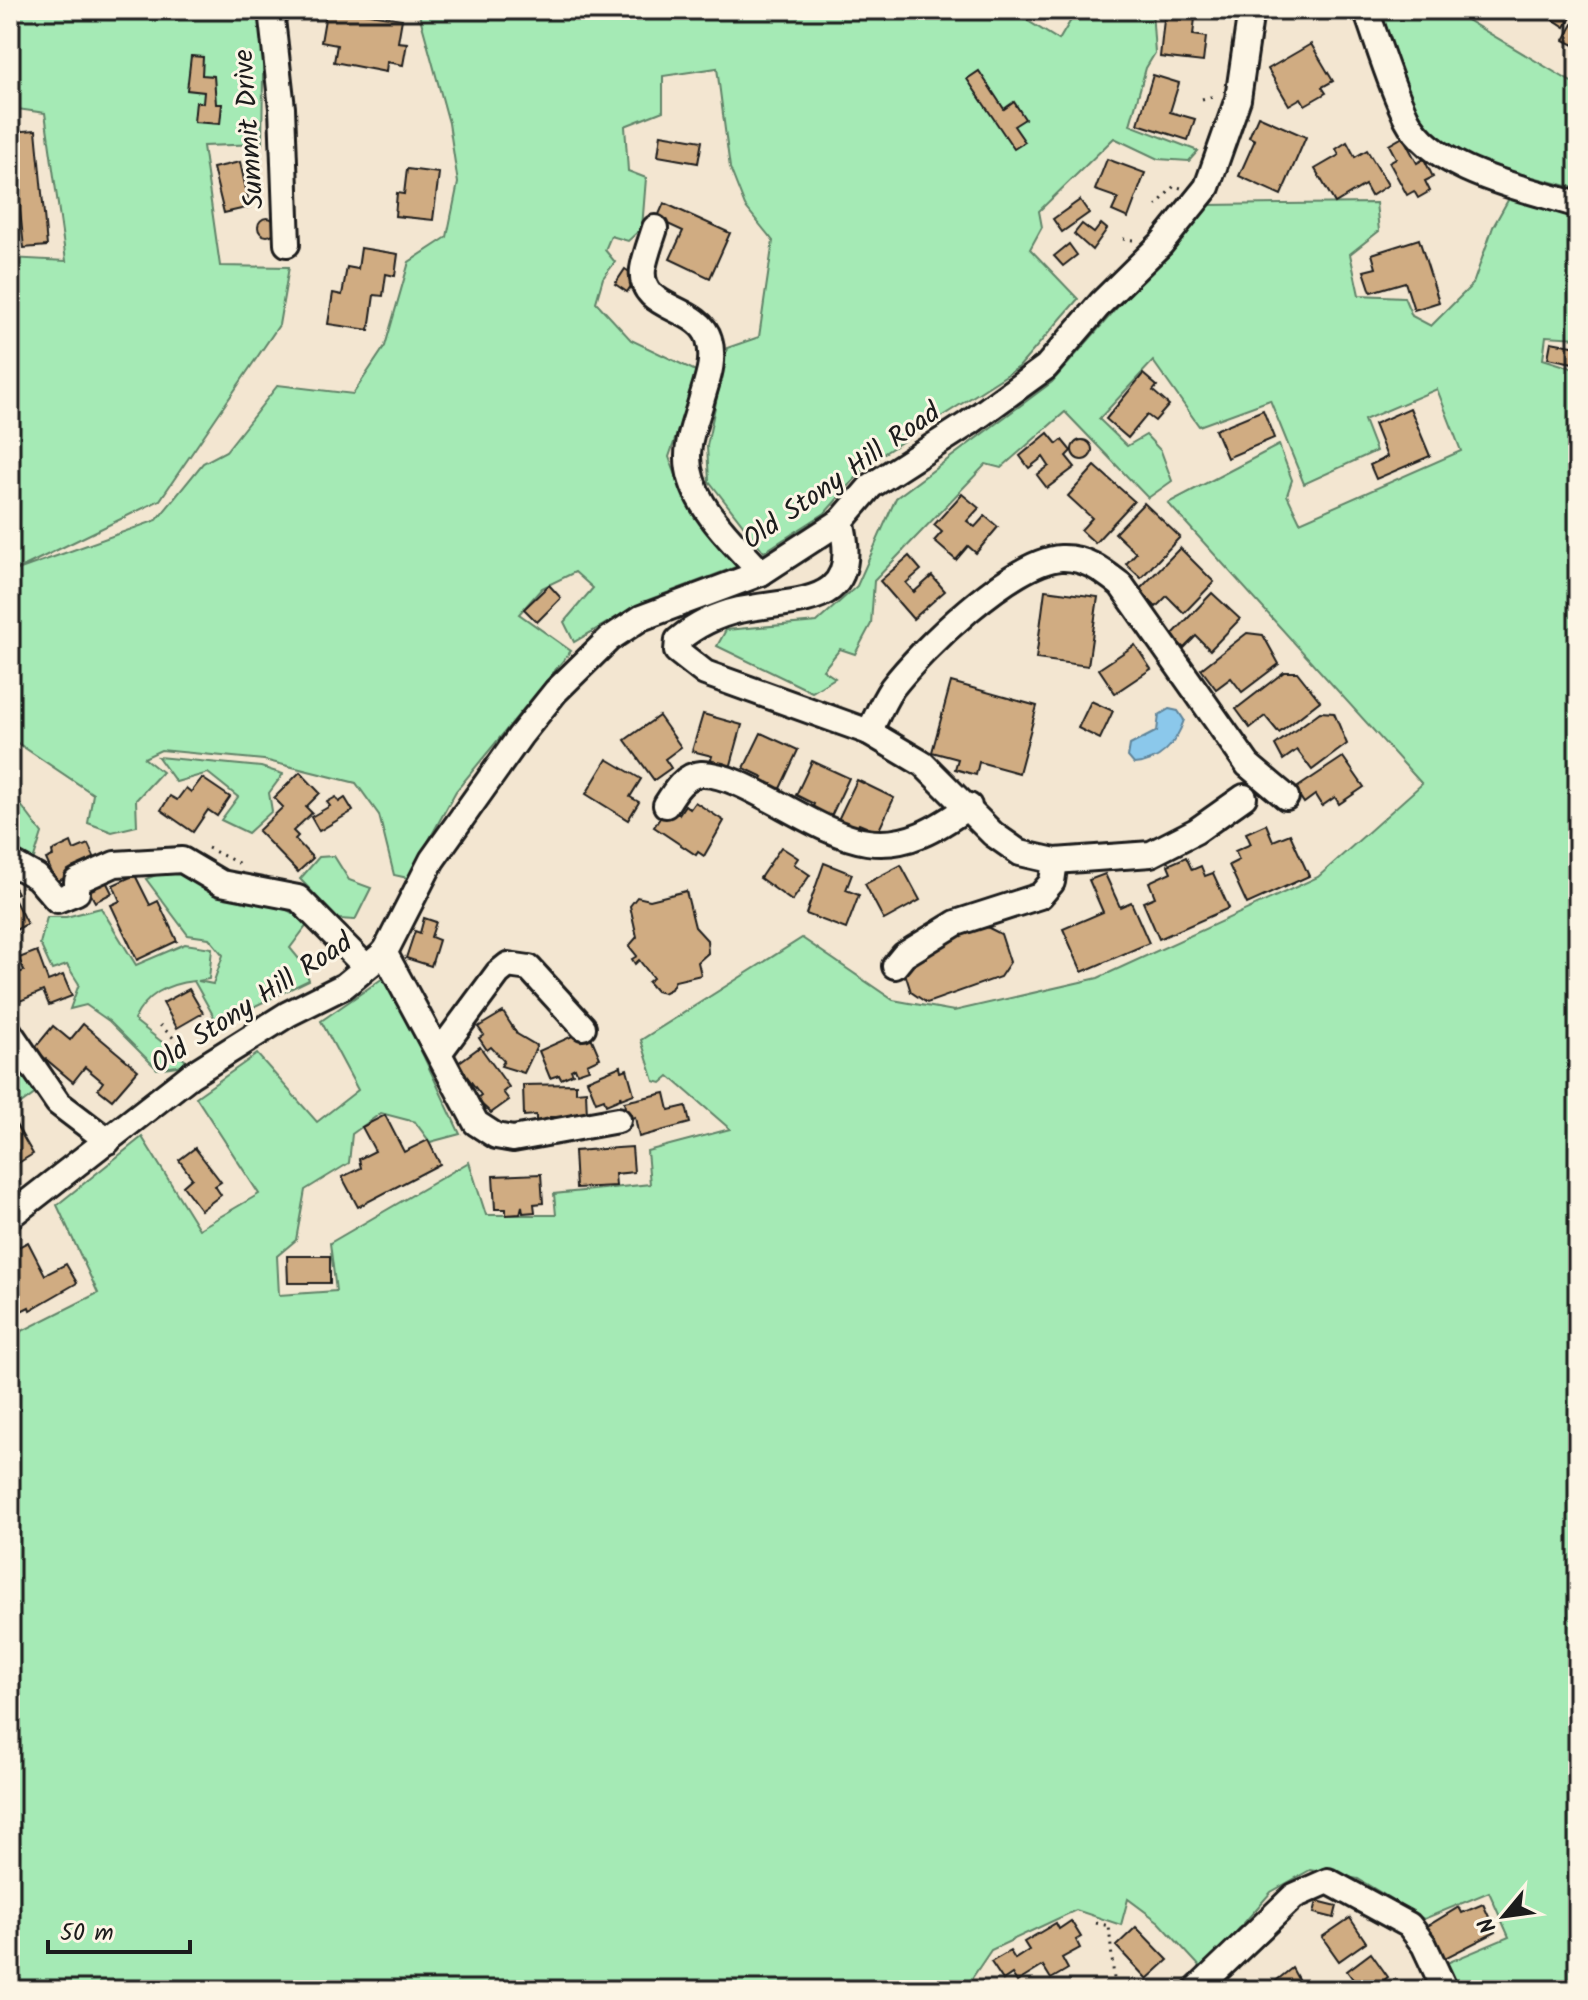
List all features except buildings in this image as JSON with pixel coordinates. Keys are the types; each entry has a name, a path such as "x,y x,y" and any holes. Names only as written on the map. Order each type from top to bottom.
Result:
{"street":[{"name":"Summit Drive","path":"271,10 282,108 287,244"},
{"name":"Old Stony Hill Road","path":"10,1216 204,1067 288,1014 344,986 375,960 432,860 556,691 609,639 641,618 761,573 841,521 871,486 969,423 1046,367 1101,303 1161,244 1207,187 1238,99 1251,10"},
{"path":"1366,10 1407,121 1431,150 1460,166 1578,205"},
{"path":"655,228 643,269 643,285 652,297 699,322 709,337 712,363 688,448 692,486 706,509 761,573"},
{"path":"841,521 847,543 845,560 841,576 824,594 793,605 739,610 708,621 678,640 677,651 705,673 869,732 923,764 969,806 993,834 1020,853 1055,861 1151,854 1196,831 1244,797"},
{"path":"869,732 890,690 985,596 1029,570 1060,558 1093,563 1121,585 1248,765 1286,797"},
{"path":"666,805 677,787 698,774 721,776 836,834 868,842 904,840 935,831 969,806"},
{"path":"10,862 37,877 57,900 77,892 77,881 115,864 182,860 221,883 298,898 375,960 439,1053 476,1123 496,1136 513,1139 618,1120"},
{"path":"895,966 904,955 956,923 1040,896 1052,882 1055,861"},
{"path":"439,1053 498,973 508,965 529,968 583,1027"},
{"path":"10,1033 58,1103 108,1141"},
{"path":"1196,1990 1294,1896 1328,1881 1409,1925 1424,1945 1445,1990"}],"path":[{"path":"160,1025 204,1067"},
{"path":"1096,1923 1109,1926 1114,1979"}],"green space":[{"path":"10,10 264,10 262,144 203,146 220,266 289,267 279,325 160,500 12,572 157,520 203,463 226,451 278,385 353,394 385,346 409,262 447,237 458,183 449,123 418,10 1010,10 1059,40 1077,10 1152,10 1155,53 1146,68 1130,125 1198,151 1189,161 1158,159 1114,138 1039,211 1042,227 1030,249 1078,299 1019,367 869,463 825,513 764,552 709,481 707,446 727,348 759,337 773,241 745,206 730,168 717,68 663,76 663,111 625,126 628,171 646,178 642,228 628,241 611,236 605,250 615,262 603,278 596,302 631,340 698,372 669,457 687,504 741,565 643,602 574,642 564,622 593,588 575,572 542,588 519,614 571,651 456,791 408,878 394,875 379,815 356,783 264,760 161,750 144,758 162,772 136,800 137,826 112,832 88,823 93,794 13,740 10,742 10,258 66,261 45,113 10,108"},
{"path":"1374,10 1450,10 1578,86 1578,189 1487,164 1443,144 1426,131 1413,115 1401,90"},
{"path":"1512,193 1578,217 1578,338 1546,336 1543,359 1578,370 1578,1990 1446,1990 1442,1965 1509,1937 1489,1892 1424,1919 1358,1879 1310,1870 1271,1892 1203,1970 1159,1922 1128,1899 1121,1925 1076,1910 991,1950 964,1990 933,1985 929,1990 10,1990 10,1337 98,1293 57,1205 142,1137 199,1229 259,1194 196,1097 257,1054 317,1122 358,1090 321,1021 386,976 460,1134 430,1142 415,1122 381,1113 352,1134 349,1163 305,1190 296,1240 277,1256 279,1295 336,1291 330,1243 469,1162 486,1215 556,1215 554,1194 650,1184 647,1151 730,1129 669,1076 661,1083 654,1081 641,1040 802,938 893,1000 954,1011 1098,978 1318,877 1422,784 1168,503 1279,445 1292,480 1287,495 1300,522 1461,451 1437,389 1364,420 1376,451 1304,484 1270,400 1199,426 1153,361 1099,419 1127,446 1146,435 1161,451 1172,481 1148,498 1065,412 1001,468 986,464 874,581 871,624 855,654 840,649 823,670 835,678 812,692 717,646 726,630 817,622 857,586 896,498 1052,382 1207,205 1376,203 1379,231 1350,254 1359,295 1404,297 1412,316 1431,326 1473,284 1493,227"},
{"path":"158,757 261,767 283,774 269,793 272,811 248,833 221,820 238,797 208,773 176,782"},
{"path":"21,805 42,833 33,861 10,855 10,807"},
{"path":"334,856 349,880 371,888 355,920 338,919 300,879 319,857"},
{"path":"166,871 189,876 211,888 276,906 297,916 307,925 290,948 304,965 309,980 218,1024 194,981 158,992 144,1004 134,1020 190,1064 157,1069 109,1021 86,1005 70,1009 79,984 67,965 52,970 40,944 47,917 66,917 101,908 136,965 185,944 212,948 209,979 198,981 213,984 223,955 209,938 188,935 146,879"},
{"path":"10,1058 36,1093 10,1112"}],"water":[{"path":"1169,709 1178,711 1184,720 1172,744 1152,760 1134,764 1128,757 1130,745 1157,731 1159,715"}]}
